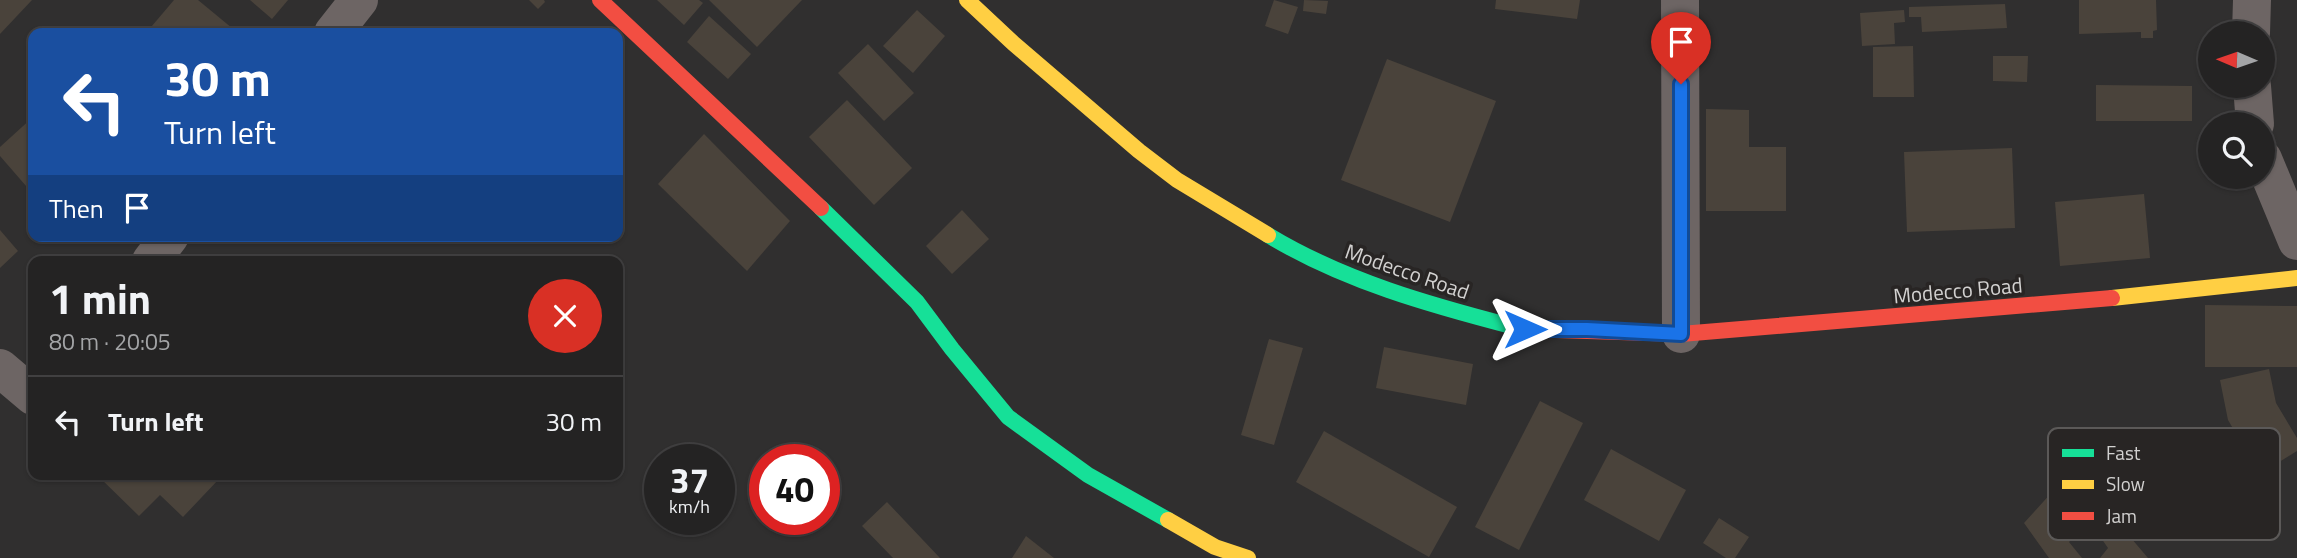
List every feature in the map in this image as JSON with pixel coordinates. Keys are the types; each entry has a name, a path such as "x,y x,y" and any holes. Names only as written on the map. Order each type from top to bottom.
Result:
{"street":[{"path":"337,28 359,0"},
{"path":"600,0 917,302 951,349 1008,417 1088,475 1215,547 1248,558"},
{"name":"Modecco Road","path":"967,0 1094,113 1177,180 1290,249 1336,271 1443,308 1525,329 1681,334 2103,299 2297,278"},
{"path":"1680,0 1681,334"},
{"path":"2251,21 2252,0"},
{"path":"2275,188 2297,241"},
{"path":"155,256 165,242"},
{"path":"0,368 28,392"}],"building":[{"path":"0,0 32,0 0,34"},
{"path":"174,0 198,0 232,28 150,28"},
{"path":"250,0 288,0 272,19"},
{"path":"529,0 544,0 545,2 538,9"},
{"path":"657,0 699,0 703,3 684,25"},
{"path":"709,0 802,0 757,47"},
{"path":"1274,0 1298,7 1288,34 1265,26"},
{"path":"1304,0 1328,1 1326,14 1303,11"},
{"path":"1496,0 1580,0 1577,19 1495,9"},
{"path":"2079,0 2156,0 2157,30 2153,31 2153,38 2141,38 2141,32 2079,34"},
{"path":"2005,4 2007,28 1922,32 1921,17 1909,17 1909,7"},
{"path":"917,10 945,36 913,73 883,46"},
{"path":"1904,10 1905,22 1894,23 1895,44 1862,46 1860,13"},
{"path":"709,16 751,54 728,79 687,42"},
{"path":"868,44 914,93 884,121 838,73"},
{"path":"1913,46 1914,97 1873,97 1873,47"},
{"path":"1993,56 2028,56 2027,82 1993,81"},
{"path":"1387,59 1496,101 1450,222 1341,180"},
{"path":"2096,85 2192,86 2192,121 2096,121"},
{"path":"847,100 912,168 874,205 809,137"},
{"path":"1706,109 1749,110 1749,147 1786,147 1786,211 1706,211"},
{"path":"28,122 28,188 0,156 0,147"},
{"path":"704,134 790,221 747,271 658,184"},
{"path":"2012,148 2015,228 1907,232 1904,152"},
{"path":"2144,194 2150,258 2060,266 2055,202"},
{"path":"962,210 989,239 952,274 926,246"},
{"path":"0,230 18,251 0,268"},
{"path":"2205,305 2297,306 2297,367 2205,367"},
{"path":"1269,339 1303,348 1274,445 1241,435"},
{"path":"1384,347 1473,364 1466,405 1376,388"},
{"path":"2269,369 2276,403 2297,438 2297,451 2280,462 2280,428 2233,428 2228,420 2220,380"},
{"path":"1540,401 1583,423 1519,550 1475,527"},
{"path":"1324,431 1457,507 1429,557 1296,482"},
{"path":"1611,449 1686,490 1659,541 1584,500"},
{"path":"102,480 218,480 183,517 160,495 139,516"},
{"path":"2048,497 2048,540 2071,540 2069,542 2082,558 2049,558 2024,523"},
{"path":"887,502 940,558 893,558 862,526"},
{"path":"1719,518 1749,537 1735,558 1726,558 1703,543"},
{"path":"1026,536 1054,558 1012,558"},
{"path":"2102,540 2133,540 2148,558 2100,558 2108,548"}],"traffic: fast":[{"path":"821,208 917,302 1008,417 1088,475 1168,520"},
{"path":"1268,235 1357,279 1451,310 1515,327"}],"traffic: slow":[{"path":"967,0 1139,151 1177,180 1268,235"},
{"path":"2112,298 2297,278"},
{"path":"1168,520 1215,547 1248,558"}],"traffic: jam":[{"path":"600,0 821,208"},
{"path":"1515,327 1681,334 2112,298"}],"route":[{"path":"1525,329 1681,334 1681,84"}]}
